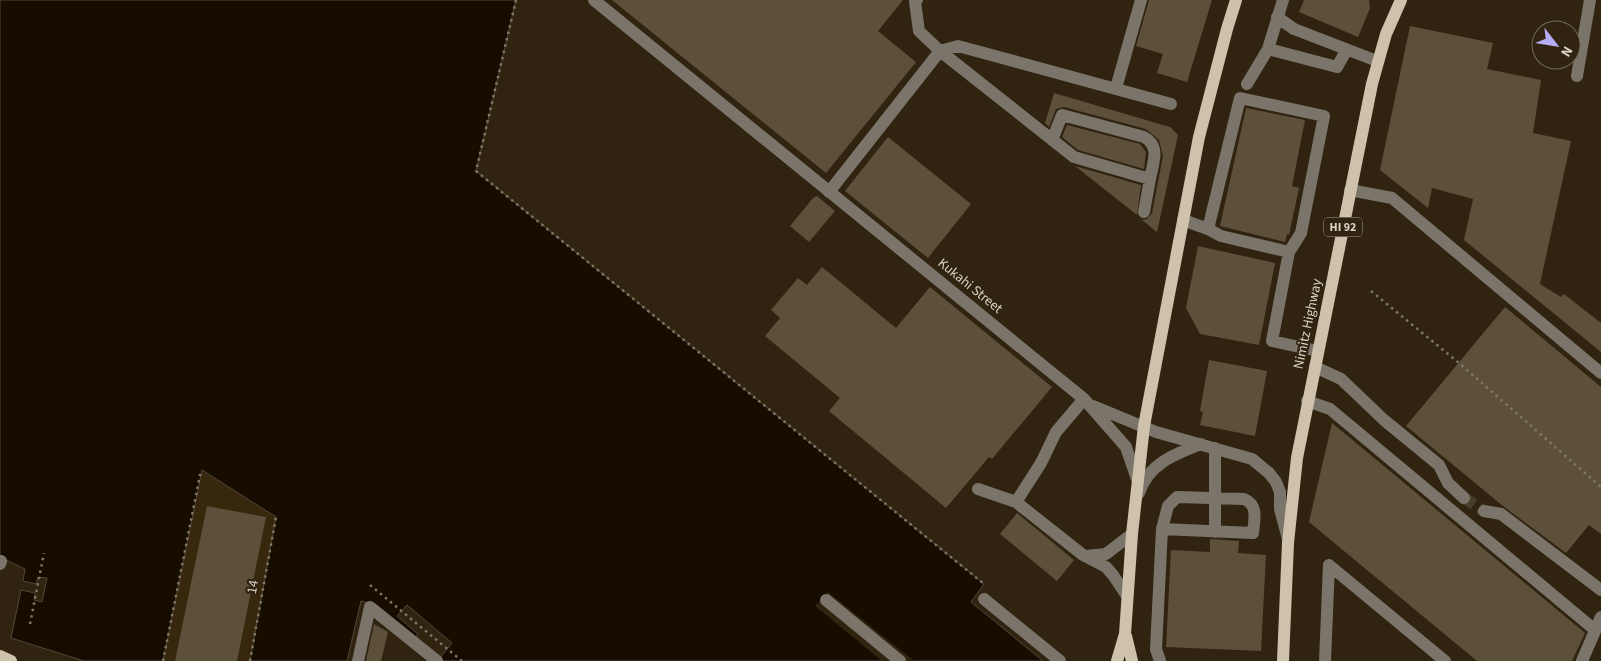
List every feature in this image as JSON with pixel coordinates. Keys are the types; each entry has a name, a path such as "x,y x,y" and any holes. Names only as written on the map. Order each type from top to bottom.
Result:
{"main road":[{"path":"1132,661 1126,634 1127,596 1136,479 1144,426 1210,88 1236,0"},
{"name":"Nimitz Highway","path":"1283,661 1288,543 1297,458 1307,401 1377,61 1401,0"},
{"path":"1275,661 1284,631"},
{"path":"1117,661 1126,634"}],"street":[{"name":"Kukahi Street","path":"594,0 1087,402 1126,447 1136,479"},
{"path":"917,0 915,2 919,31 940,51 1074,157 1150,179"},
{"path":"1116,88 1141,0"},
{"path":"1247,84 1268,49 1283,0"},
{"path":"1577,76 1590,0"},
{"path":"1277,17 1294,29 1346,51 1377,61"},
{"path":"829,192 940,51 958,46 1172,104"},
{"path":"1268,49 1337,67 1346,51"},
{"path":"1208,230 1240,98 1324,116 1301,233 1289,252 1272,341 1318,351"},
{"path":"1052,140 1062,115 1144,137 1152,141 1156,150 1144,212"},
{"path":"1350,190 1392,198 1601,373"},
{"path":"1183,220 1220,236 1289,252"},
{"path":"1315,367 1341,379 1384,420 1439,465 1448,483 1464,498"},
{"path":"1307,401 1330,409 1595,630"},
{"name":"Kukahi Street","path":"1087,402 1156,432 1252,459 1269,473 1280,492 1280,509 1288,543"},
{"path":"1016,502 1042,463 1056,432 1087,402"},
{"path":"1134,510 1142,484 1155,468 1170,456 1201,444"},
{"path":"1215,532 1216,448"},
{"path":"978,489 1016,502 1083,555 1106,567 1113,574 1127,596"},
{"path":"1160,661 1156,649 1162,529 1168,506 1174,499 1215,497 1244,499 1252,504 1255,511 1253,533 1162,529"},
{"path":"1484,511 1501,514 1601,590"},
{"path":"1083,555 1097,556 1106,554 1132,534"},
{"path":"1324,661 1329,565 1445,661"},
{"path":"984,599 1060,661"},
{"path":"826,600 900,661"},
{"path":"358,661 370,607 437,661"},
{"path":"1582,661 1601,617"}],"path":[{"path":"516,0 476,170 984,584"},
{"path":"1371,291 1459,363 1601,487"},
{"path":"163,661 201,470"},
{"name":"14","path":"250,661 276,517"},
{"path":"30,624 44,553"},
{"path":"370,585 462,661"}],"shaded area":[{"path":"0,0 516,0 476,171 984,584 971,602 1043,661 444,661 440,658 452,643 407,605 397,616 418,634 415,637 376,605 361,601 347,661 250,661 276,517 202,470 163,661 84,661 11,638 21,590 35,593 34,600 42,602 47,578 38,577 36,584 23,581 25,569 0,557"},
{"path":"201,470 276,517 250,661 163,661"}],"pier":[{"path":"828,592 914,661 882,661 815,606"}],"building":[{"path":"612,0 903,0 878,31 916,62 826,173"},
{"path":"1149,0 1212,0 1187,82 1157,73 1163,54 1136,46"},
{"path":"1304,0 1369,0 1370,8 1358,37 1299,12"},
{"path":"1410,26 1493,43 1487,69 1541,80 1533,133 1571,141 1540,284 1561,297 1564,294 1601,323 1601,352 1464,240 1473,199 1432,188 1428,208 1380,170"},
{"path":"1054,93 1170,127 1178,135 1157,232 1142,220 1147,219 1152,213 1163,156 1159,140 1146,129 1064,107 1056,109 1049,127 1045,123"},
{"path":"1246,108 1305,120 1292,186 1299,188 1289,235 1287,234 1285,242 1220,226"},
{"path":"1067,125 1140,144 1146,152 1144,169 1078,150 1062,137"},
{"path":"888,137 971,204 928,258 845,191"},
{"path":"1075,166 1141,185 1137,215"},
{"path":"817,196 835,211 809,242 790,226 813,198"},
{"path":"1198,246 1275,263 1259,345 1200,334 1186,308"},
{"path":"822,267 896,328 930,287 1052,387 992,459 989,457 946,508 829,411 840,398 765,336 780,318 771,310 798,278 807,285"},
{"path":"1505,307 1601,387 1601,534 1589,525 1566,553 1503,506 1406,426"},
{"path":"1209,360 1267,371 1255,436 1200,425 1203,412 1200,411"},
{"path":"1332,423 1585,633 1572,661 1477,661 1309,522"},
{"path":"207,506 266,517 237,661 175,661"},
{"path":"1017,513 1074,560 1057,581 1000,534"},
{"path":"1210,539 1239,541 1238,553 1266,555 1261,651 1166,647 1171,550 1210,552"},
{"path":"374,624 388,632 381,661 366,661"}],"tunnel":[{"path":"1464,498 1484,511"}]}
